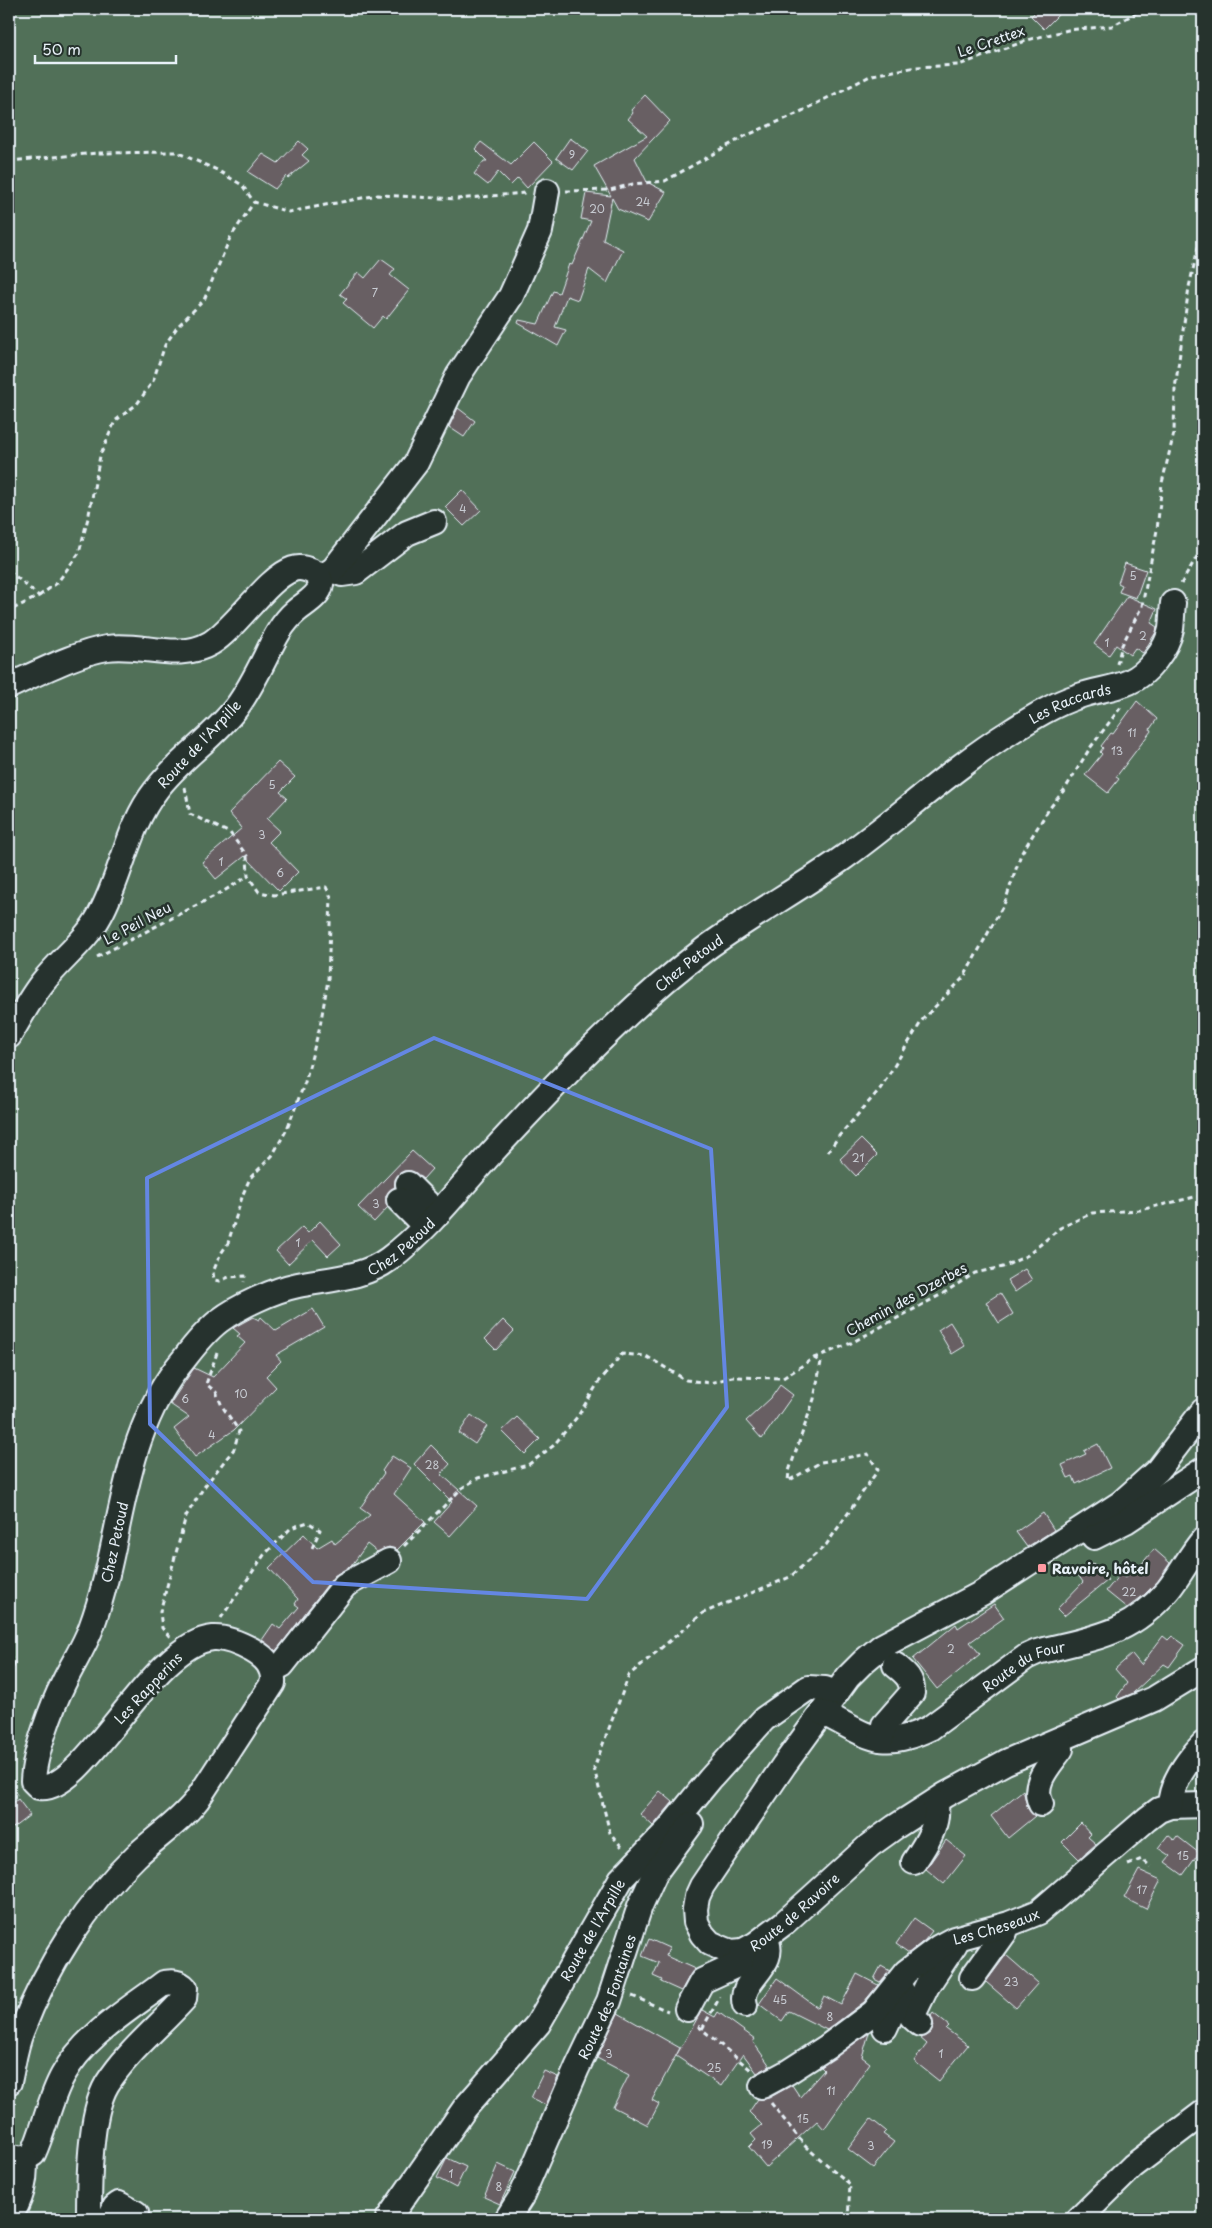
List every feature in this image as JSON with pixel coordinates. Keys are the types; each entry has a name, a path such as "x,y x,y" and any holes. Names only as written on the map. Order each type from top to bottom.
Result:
{"street":[{"name":"Route de l'Arpille","path":"9,1036 43,982 99,917 146,803 166,777 236,708 288,618 319,591 326,574 416,463 458,376 512,296 540,231 547,192"},
{"path":"9,686 79,656 104,648 172,652 203,647 216,640 269,587 288,572 304,568 326,574 356,572 407,532 434,522"},
{"name":"Les Raccards","path":"936,787 996,741 1045,710 1078,696 1124,684 1140,676 1152,665 1171,632 1173,603"},
{"name":"Chez Petoud","path":"35,1784 33,1777 44,1736 64,1681 79,1657 94,1618 113,1546 131,1460 141,1432 180,1363 208,1330 232,1313 278,1290 336,1279 374,1268 392,1257 432,1220 524,1118 651,992 707,948 842,859 936,787"},
{"path":"404,1192 432,1220"},
{"name":"Route de Ravoire","path":"1203,1411 1158,1470 1108,1512 1050,1547 982,1593 882,1646 864,1661 836,1693 784,1765 696,1897 696,1922 702,1934 710,1942 721,1948 731,1952 743,1951 765,1938 870,1845 935,1802 1006,1762 1154,1699 1203,1669"},
{"path":"1050,1547 1058,1550 1068,1549 1126,1521 1203,1470"},
{"name":"Route du Four","path":"823,1713 864,1735 881,1739 905,1739 930,1728 1026,1657 1123,1628 1139,1618 1168,1590 1203,1540"},
{"path":"272,1670 282,1665 345,1585 389,1561"},
{"path":"9,2082 21,2031 70,1938 98,1896 136,1856 183,1816 197,1800 269,1692 273,1683 272,1670 265,1659 251,1650 221,1638 211,1638"},
{"name":"Les Rapperins","path":"35,1784 44,1787 54,1786 74,1769 146,1686 181,1651 190,1644 211,1638"},
{"path":"881,1739 884,1725 921,1686 895,1666"},
{"name":"Route de l'Arpille","path":"388,2219 465,2108 538,2024 621,1879 669,1829 710,1779 764,1719 808,1688 825,1689 836,1693"},
{"path":"1041,1804 1037,1794 1038,1785 1061,1749 1059,1740"},
{"path":"1203,1744 1193,1754 1174,1785 1170,1806 1203,1804"},
{"name":"Route des Fontaines","path":"507,2219 521,2197 577,2068 609,2001 640,1906 656,1873 703,1807 710,1779"},
{"path":"914,1862 928,1841 938,1811 935,1802"},
{"name":"Les Cheseaux","path":"762,2086 827,2047 874,2012 906,1972 928,1954 954,1940 1004,1926 1039,1912 1097,1874 1159,1810 1170,1806"},
{"path":"972,1978 1005,1932 1004,1926"},
{"path":"745,2005 744,1992 763,1965 770,1951 765,1938"},
{"path":"920,2024 912,2017 927,1986 955,1944 954,1940"},
{"path":"687,2008 702,1981 737,1964 743,1951"},
{"path":"885,2028 909,1977 906,1972"},
{"path":"9,2217 18,2201 25,2180 17,2157 33,2154 50,2103 64,2074 86,2044 164,1983 174,1982 185,1988 184,1999 128,2058 103,2093 94,2134 89,2219"},
{"path":"1078,2219 1133,2166 1203,2113"},
{"path":"109,2219 115,2207 119,2204 136,2213 135,2219"}],"path":[{"name":"Le Crettex","path":"254,202 289,212 378,195 456,199 547,192 610,190 633,184 665,181 746,136 796,114 872,75 916,66 959,66 1031,38 1068,30 1112,26 1143,9"},
{"path":"9,161 98,153 176,152 216,170 242,185 254,202 230,238 204,300 178,326 165,345 153,381 137,404 115,421 100,456 89,514 79,552 57,582 39,596 9,611"},
{"path":"828,1152 839,1136 880,1089 923,1019 964,977 1005,902 1021,854 1090,748 1123,704 1128,688 1124,684 1116,663 1118,654 1142,606 1157,530 1162,482 1174,433 1175,388 1189,287 1203,226"},
{"path":"1173,603 1203,546"},
{"path":"9,571 39,596"},
{"path":"189,753 185,787 190,814 230,833 247,856 248,876 259,892 274,895 326,887 332,898 328,980 320,1026 305,1082 287,1129 272,1156 250,1178 243,1194 228,1243 220,1255 213,1272 214,1280 220,1281 229,1276 245,1276 241,1297 232,1313"},
{"name":"Le Peil Neu","path":"92,960 224,891 248,876"},
{"name":"Chemin des Dzerbes","path":"389,1561 462,1488 478,1478 528,1464 553,1446 578,1416 598,1383 622,1354 646,1356 686,1380 710,1383 732,1377 783,1378 814,1358 851,1343 942,1294 975,1273 1003,1267 1028,1255 1060,1228 1092,1213 1140,1210 1203,1195"},
{"path":"181,1651 162,1628 160,1612 186,1516 204,1487 234,1449 239,1431 222,1406 216,1392 206,1384 220,1346"},
{"path":"636,1862 610,1833 594,1768 629,1675 703,1613 790,1577 826,1545 878,1470 868,1454 821,1462 788,1481 789,1471 814,1399 820,1371 821,1362 814,1358"},
{"path":"211,1638 212,1630 264,1555 291,1528 308,1522 320,1530 312,1548"},
{"path":"9,1655 14,1662 9,1684"}],"highlighted area":[{"path":"434,1038 711,1149 727,1407 587,1599 313,1582 150,1424 147,1178"}],"green space":[{"path":"9,9 1203,9 1203,2219 9,2219"}],"building":[{"path":"1038,9 1064,9 1044,29 1031,16"},
{"path":"645,95 670,121 635,158 647,182 666,192 648,222 618,209 612,198 603,240 623,250 607,283 589,269 578,300 567,296 555,327 566,330 558,346 518,323 519,320 538,324 553,291 559,293 569,264 572,265 591,221 581,219 586,193 611,196 594,166 647,136 628,119 633,113 631,110"},
{"path":"570,138 588,151 573,170 556,158"},
{"path":"299,141 308,149 302,155 309,161 288,178 286,176 275,189 248,172 263,154 278,163"},
{"path":"481,142 511,165 534,142 553,161 527,188 518,178 511,185 498,172 488,185 474,174 484,161 487,161 475,149"},
{"path":"381,259 395,269 390,275 409,290 386,319 383,316 373,328 343,303 347,299 340,294 358,272 365,278"},
{"path":"458,408 475,421 464,437 449,427"},
{"path":"462,490 481,510 464,526 445,507"},
{"path":"1125,563 1146,570 1136,598 1119,592 1122,585 1118,583"},
{"path":"1127,596 1157,609 1151,623 1157,627 1156,632 1143,653 1135,648 1130,655 1116,645 1109,655 1094,644"},
{"path":"1137,701 1157,719 1150,729 1151,731 1116,777 1119,779 1108,793 1085,775 1102,754 1100,752 1103,748 1101,746 1111,733 1113,734"},
{"path":"278,762 295,777 280,792 287,798 267,819 280,831 269,842 298,872 279,891 245,856 216,879 202,862 242,828 229,813"},
{"path":"861,1139 877,1155 856,1176 840,1159"},
{"path":"412,1151 432,1169 423,1179 411,1171 404,1171 399,1174 395,1180 395,1187 386,1196 388,1207 374,1222 358,1207"},
{"path":"320,1221 341,1244 328,1256 313,1240 288,1264 276,1251 302,1227 308,1233"},
{"path":"1025,1269 1032,1280 1015,1292 1007,1280"},
{"path":"1000,1293 1013,1314 999,1323 986,1302"},
{"path":"313,1309 324,1327 276,1355 281,1361 266,1376 276,1387 234,1430 195,1457 174,1429 189,1417 170,1404 194,1368 213,1377 245,1343 237,1336 240,1334 233,1328 253,1317 259,1320 261,1317 276,1331"},
{"path":"503,1320 514,1331 496,1350 485,1339"},
{"path":"950,1322 965,1346 952,1354 938,1330"},
{"path":"780,1385 793,1395 762,1439 746,1421 771,1398"},
{"path":"471,1415 487,1426 475,1444 459,1433"},
{"path":"517,1417 540,1439 525,1454 502,1431"},
{"path":"1098,1444 1110,1468 1076,1484 1073,1476 1068,1478 1062,1465 1086,1454 1084,1451"},
{"path":"431,1445 450,1464 441,1474 477,1506 450,1536 434,1522 452,1502 414,1464"},
{"path":"392,1456 411,1468 394,1494 425,1522 397,1550 389,1547 377,1552 367,1544 352,1565 334,1576 276,1651 262,1640 273,1624 280,1629 299,1607 295,1604 298,1599 269,1568 304,1534 317,1548 332,1539 335,1544 370,1515 360,1508 384,1473 382,1471"},
{"path":"1043,1513 1054,1530 1027,1547 1016,1532"},
{"path":"1154,1549 1170,1563 1158,1581 1127,1608 1106,1591 1120,1574 1125,1578 1133,1568 1136,1571"},
{"path":"1093,1563 1108,1580 1064,1616 1057,1609 1083,1582 1078,1575"},
{"path":"994,1604 1004,1618 970,1642 980,1654 937,1689 913,1659 956,1624 958,1628"},
{"path":"1163,1636 1168,1640 1172,1636 1185,1645 1169,1667 1164,1664 1132,1694 1119,1699 1117,1697 1127,1683 1115,1669 1132,1654 1141,1665"},
{"path":"1023,1790 1028,1809 1035,1816 1008,1838 991,1816"},
{"path":"660,1791 673,1802 653,1826 640,1814"},
{"path":"18,1799 30,1815 9,1831 9,1806"},
{"path":"1081,1823 1091,1834 1088,1837 1096,1844 1079,1859 1062,1842"},
{"path":"1168,1835 1174,1840 1177,1836 1199,1853 1183,1875 1165,1862 1170,1856 1158,1848"},
{"path":"946,1840 966,1856 944,1884 926,1869"},
{"path":"1139,1870 1161,1880 1146,1909 1124,1898"},
{"path":"914,1918 932,1931 925,1940 909,1953 896,1944"},
{"path":"649,1939 669,1948 666,1956 695,1969 681,1991 661,1982 662,1980 653,1976 659,1963 642,1956"},
{"path":"1006,1955 1038,1983 1016,2008 986,1982"},
{"path":"881,1966 890,1971 880,1982 874,1979"},
{"path":"857,1974 878,1985 864,2002 827,2030 789,2011 782,2021 759,2004 777,1978 818,2008 824,1996 841,2005"},
{"path":"702,2010 715,2017 718,2012 755,2039 753,2042 770,2066 757,2073 743,2054 721,2086 676,2056"},
{"path":"618,2013 680,2048 652,2100 659,2104 648,2125 613,2107 629,2075 597,2058"},
{"path":"933,2013 949,2026 946,2029 968,2045 939,2081 914,2061 927,2044 919,2037 925,2037 931,2033 934,2026 931,2016"},
{"path":"869,2033 862,2057 870,2063 824,2129 817,2121 766,2167 749,2147 756,2140 751,2134 762,2125 749,2112 758,2099 769,2098 792,2085 800,2097 824,2070 821,2067"},
{"path":"544,2071 558,2077 546,2105 531,2098"},
{"path":"871,2119 886,2131 883,2134 894,2142 873,2168 848,2149"},
{"path":"447,2158 466,2167 456,2188 437,2178"},
{"path":"498,2164 515,2172 500,2204 484,2197"}],"place":[{"name":"Ravoire, hôtel","path":"1042,1568"}]}
